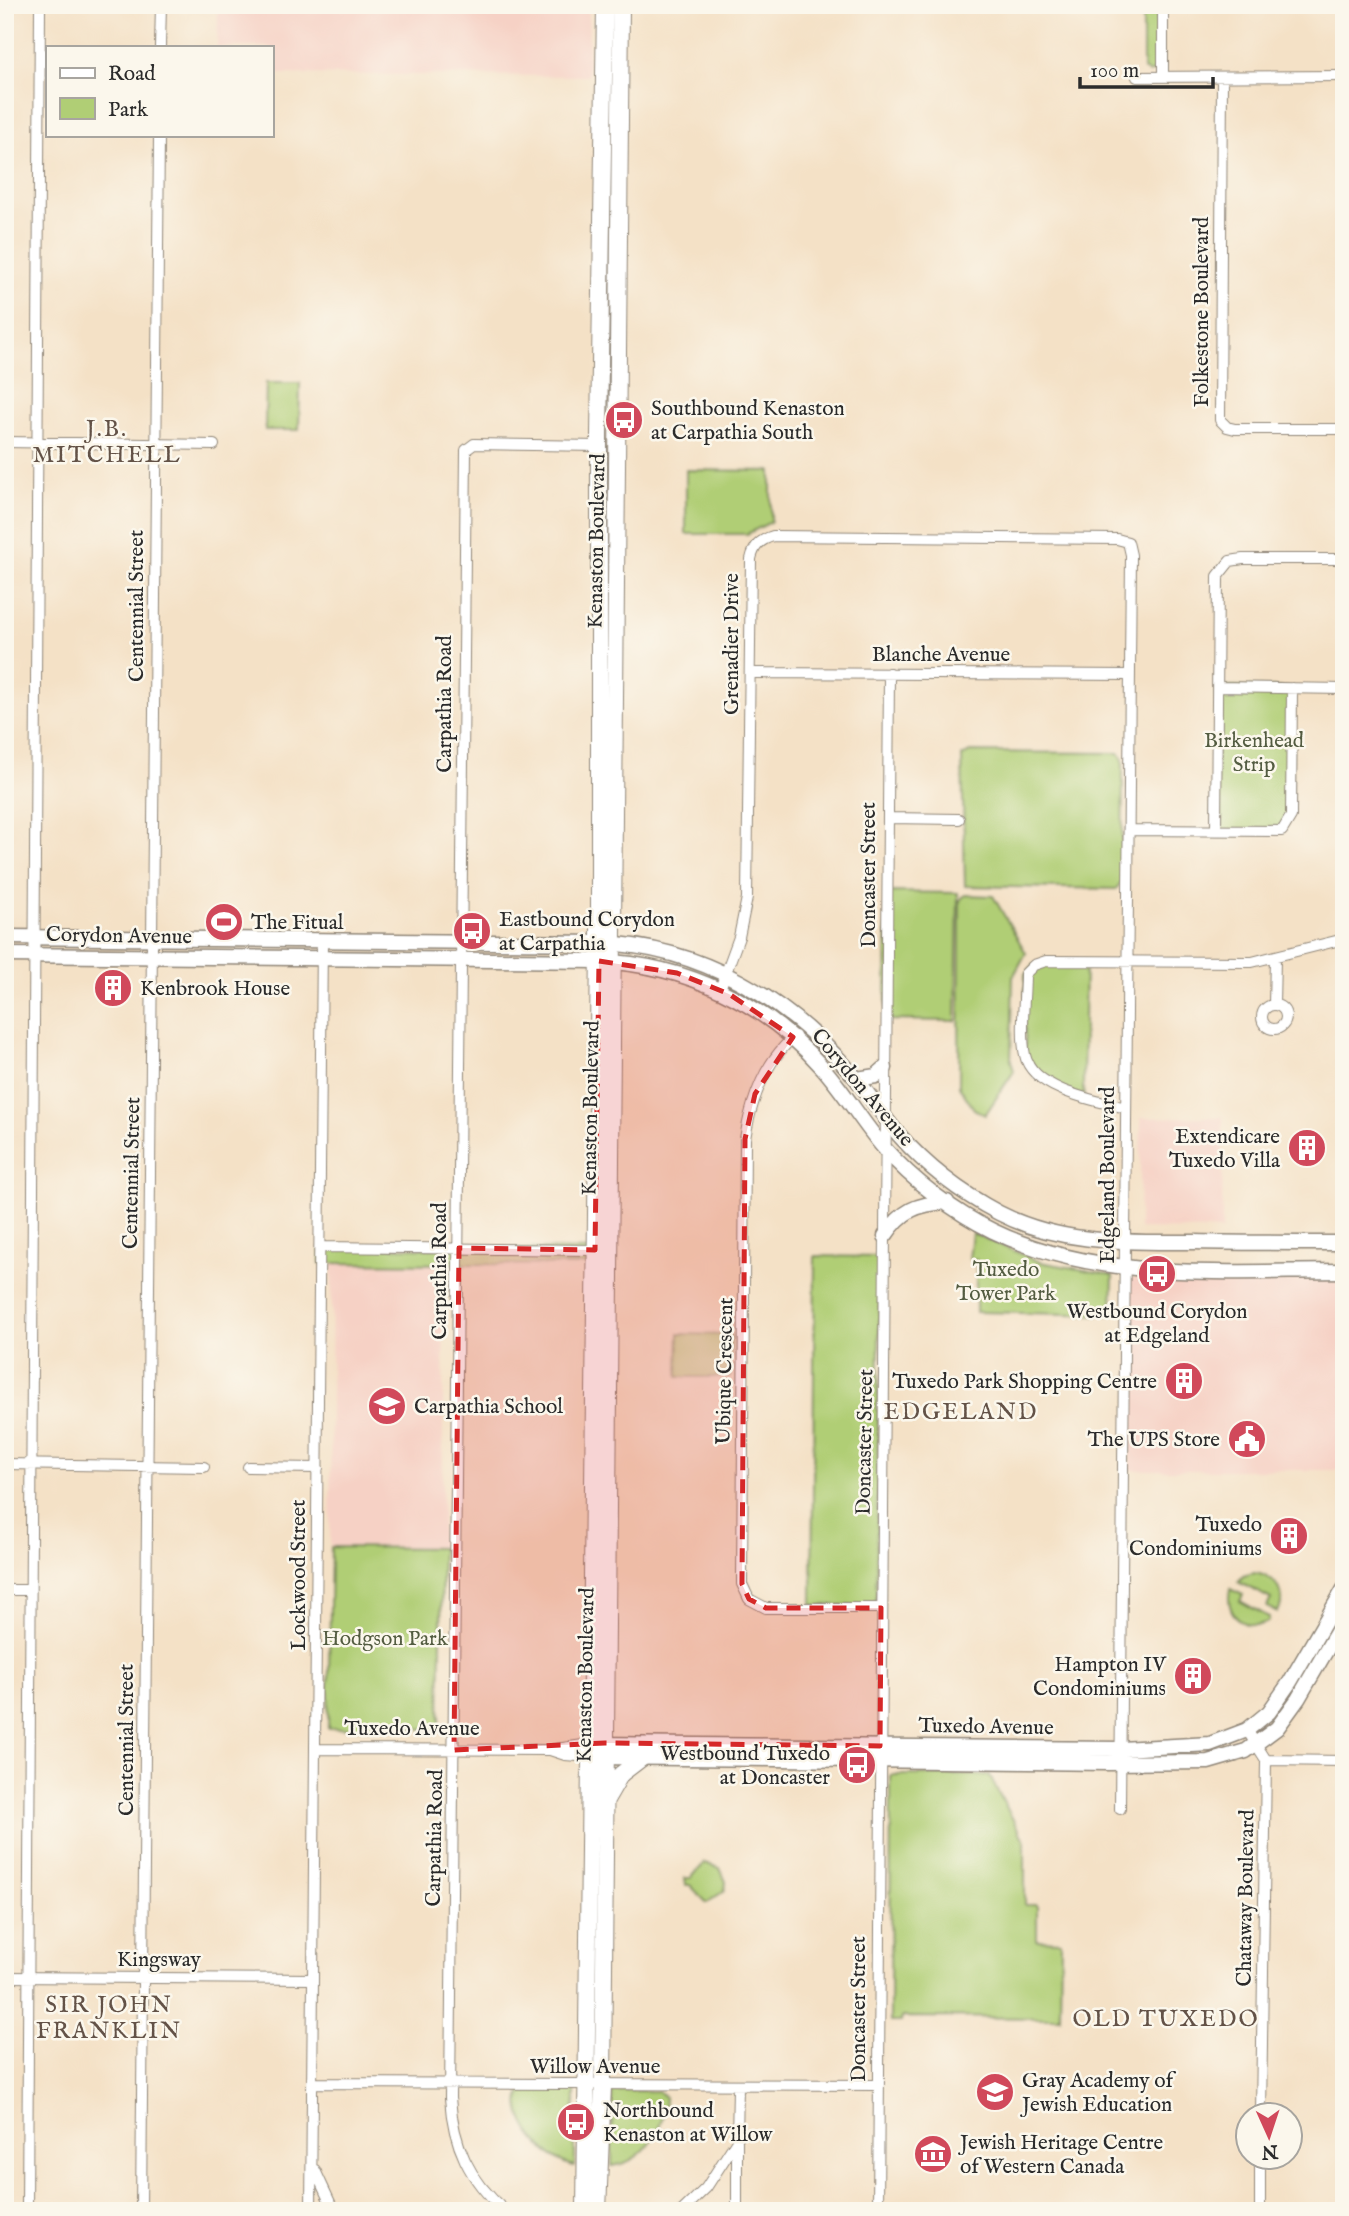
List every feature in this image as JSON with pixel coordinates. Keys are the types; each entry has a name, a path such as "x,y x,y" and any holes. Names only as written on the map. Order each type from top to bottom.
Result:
{"main road":[{"name":"Kenaston Boulevard","path":"598,2211 595,2086 606,961 599,446 605,5"},
{"name":"Kenaston Boulevard","path":"606,943 623,5"},
{"name":"Corydon Avenue","path":"5,937 606,943 649,950 727,973 785,1008 858,1079 920,1157 944,1178 1001,1214 1039,1229 1083,1240 1344,1243"},
{"name":"Corydon Avenue","path":"5,955 606,961 650,966 720,989 748,1004 793,1037 851,1103 885,1149 947,1202 993,1231 1035,1248 1079,1259 1126,1266 1165,1270 1344,1271"},
{"name":"Kenaston Boulevard","path":"585,2211 595,2086 605,1803 598,1751 595,1250 606,961"},
{"path":"858,1079 876,1076 886,1068"},
{"path":"851,1103 866,1092"},
{"path":"907,1170 920,1157"},
{"path":"885,1236 896,1220 908,1210 918,1205 947,1202"},
{"name":"Tuxedo Avenue","path":"1121,1756 1198,1746 1247,1730 1281,1697 1344,1589"},
{"name":"Tuxedo Avenue","path":"598,1751 1121,1756 1208,1762 1235,1755 1256,1744 1291,1711 1344,1620"},
{"name":"Tuxedo Avenue","path":"598,1751 642,1758 880,1753"},
{"path":"605,1803 621,1774 642,1758"}],"street":[{"path":"27,2211 40,5"},
{"path":"160,46 161,5"},
{"path":"1163,5 1163,77"},
{"path":"1137,77 1344,76"},
{"name":"Folkestone Boulevard","path":"1222,77 1220,420 1227,427 1235,429 1344,429"},
{"name":"Centennial Street","path":"141,2211 159,136"},
{"path":"5,442 214,444"},
{"name":"Carpathia Road","path":"505,2211 478,2184 460,2151 452,2125 449,2084 466,450 474,444 599,446"},
{"name":"Grenadier Drive","path":"720,989 739,937 747,898 751,559 754,548 763,539 773,536 1117,539 1128,542"},
{"name":"Edgeland Boulevard","path":"1120,1809 1132,555 1128,542"},
{"path":"1216,831 1218,576 1222,567 1230,561 1243,559 1344,559"},
{"name":"Blanche Avenue","path":"751,673 1130,676"},
{"name":"Doncaster Street","path":"878,2211 889,673"},
{"path":"1217,687 1344,689"},
{"path":"1130,830 1282,831 1288,825 1292,688"},
{"path":"888,818 959,818"},
{"name":"Lockwood Street","path":"311,2211 322,939"},
{"path":"1126,1108 1072,1095 1046,1081 1030,1068 1025,1055 1025,974 1034,965 1045,961 1252,962 1344,939"},
{"path":"1274,1005 1275,958"},
{"name":"Ubique Crescent","path":"806,1027 793,1037 767,1070 755,1094 745,1139 742,1584 749,1599 766,1608 881,1608"},
{"path":"320,1247 595,1250"},
{"path":"5,1464 204,1466"},
{"path":"248,1467 318,1468"},
{"path":"5,1590 30,1590"},
{"path":"1247,1730 1266,1760 1344,1761"},
{"name":"Tuxedo Avenue","path":"316,1749 598,1751"},
{"name":"Chataway Boulevard","path":"1261,2100 1266,1760"},
{"name":"Kingsway","path":"5,1977 313,1979"},
{"name":"Willow Avenue","path":"314,2083 877,2085"},
{"path":"737,2211 738,2086"},
{"path":"682,2211 706,2188 737,2140"},
{"path":"313,2163 334,2211"},
{"path":"1260,2211 1261,2170"}],"highlighted area":[{"path":"599,961 677,973 729,994 793,1037 755,1094 745,1139 742,1584 749,1599 766,1608 881,1608 880,1746 605,1743 454,1750 459,1248 595,1250"}],"shaded area":[{"path":"218,5 589,5 588,76 273,74 273,46 217,46"},
{"path":"1223,1117 1222,1230 1139,1229 1141,1118"},
{"name":"Carpathia School","path":"459,1248 459,1265 444,1266 442,1547 330,1546 332,1265 320,1263"},
{"path":"1271,1275 1344,1275 1344,1470 1130,1470 1129,1278 1255,1279"}],"green space":[{"path":"1143,5 1158,5 1158,64 1155,71 1149,73 1143,69"},
{"path":"266,383 300,383 299,430 265,430"},
{"path":"686,470 771,471 771,522 747,534 686,534"},
{"name":"Birkenhead Strip","path":"1217,687 1292,688 1291,816 1282,831 1216,831"},
{"path":"970,752 1119,753 1123,759 1122,881 1116,889 965,886 962,756"},
{"path":"887,892 958,893 956,1021 886,1020"},
{"path":"965,895 993,896 1026,953 1013,977 1011,1061 1014,1071 985,1115 974,1109 959,1086 960,900"},
{"path":"1085,961 1084,1098 1046,1081 1025,1055 1025,974 1034,965"},
{"name":"Tuxedo Tower Park","path":"972,1233 1040,1262 1113,1275 1112,1315 976,1312 976,1259 969,1259"},
{"path":"320,1247 595,1250 595,1265 320,1263"},
{"path":"815,1256 880,1257 876,1605 812,1605"},
{"path":"679,1334 731,1335 730,1377 678,1377"},
{"name":"Hodgson Park","path":"331,1547 442,1548 440,1729 328,1728"},
{"path":"1254,1573 1268,1577 1277,1586 1281,1599 1278,1612 1267,1607 1271,1599 1238,1582 1243,1576"},
{"path":"1230,1589 1243,1595 1240,1601 1269,1617 1269,1621 1252,1625 1238,1619 1230,1606"},
{"path":"891,1775 989,1775 1025,1842 1025,1905 1037,1905 1037,1940 1061,1941 1060,2018 902,2017 901,2022 890,2022"},
{"path":"705,1863 720,1868 726,1882 725,1890 707,1903 690,1885 686,1885 685,1878 691,1878"},
{"path":"525,2088 575,2088 575,2166 552,2156 532,2135 520,2110 520,2098"},
{"path":"612,2091 658,2091 665,2098 661,2121 651,2142 634,2158 612,2166"}],"place":[{"name":"Southbound Kenaston at Carpathia South","path":"624,420"},
{"name":"The Fitual","path":"224,922"},
{"name":"Eastbound Corydon at Carpathia","path":"472,931"},
{"name":"Kenbrook House","path":"113,988"},
{"name":"Extendicare Tuxedo Villa","path":"1307,1148"},
{"name":"Westbound Corydon at Edgeland","path":"1157,1274"},
{"name":"Tuxedo Park Shopping Centre","path":"1184,1381"},
{"name":"Carpathia School","path":"387,1406"},
{"name":"The UPS Store","path":"1247,1439"},
{"name":"Tuxedo Condominiums","path":"1289,1536"},
{"name":"Hampton IV Condominiums","path":"1193,1676"},
{"name":"Westbound Tuxedo at Doncaster","path":"857,1765"},
{"name":"Gray Academy of Jewish Education","path":"995,2092"},
{"name":"Northbound Kenaston at Willow","path":"576,2122"},
{"name":"Jewish Heritage Centre of Western Canada","path":"933,2154"}],"district":[{"name":"J.B. MITCHELL","path":"107,441"},
{"name":"EDGELAND","path":"961,1411"},
{"name":"SIR JOHN FRANKLIN","path":"109,2017"},
{"name":"OLD TUXEDO","path":"1166,2018"}]}
